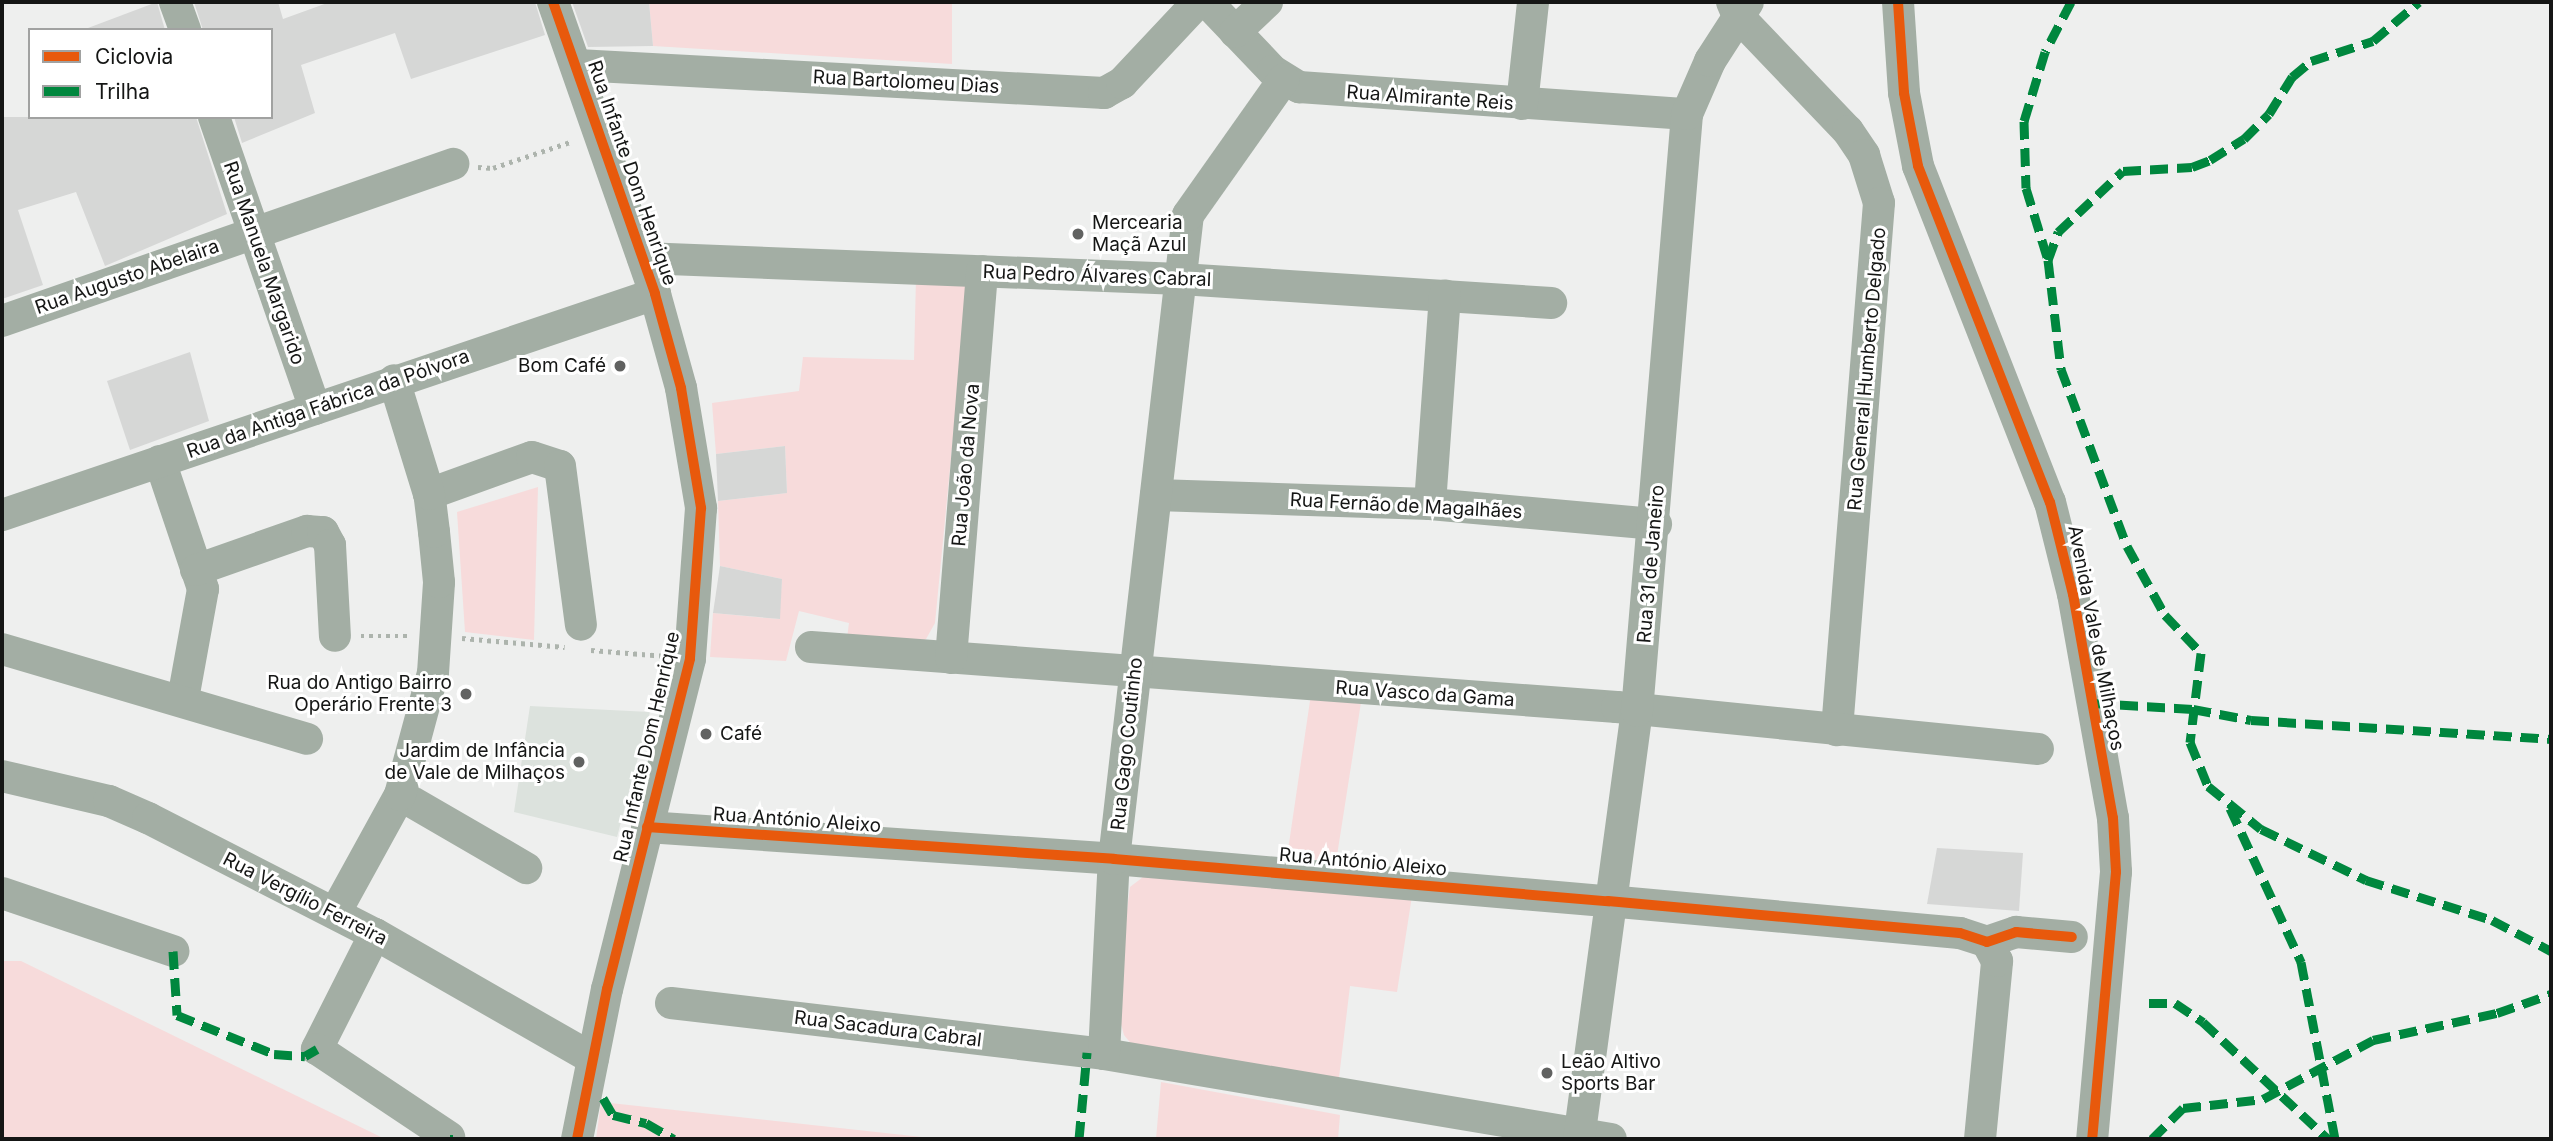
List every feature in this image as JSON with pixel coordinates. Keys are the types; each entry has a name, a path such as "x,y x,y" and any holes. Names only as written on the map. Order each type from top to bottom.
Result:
{"street":[{"path":"175,2 183,28"},
{"name":"Rua Infante Dom Henrique","path":"553,2 601,131 655,294 681,388 701,508 690,659 647,827 577,1139"},
{"name":"Rua Bartolomeu Dias","path":"577,65 1104,93 1122,83 1198,2"},
{"name":"Rua Almirante Reis","path":"1207,2 1284,79 1317,90 1686,114"},
{"path":"1235,32 1267,2"},
{"path":"1522,104 1532,2"},
{"name":"Avenida Vale de Milhaços","path":"1898,2 1904,93 1918,166 2049,502 2073,594 2113,818 2116,872 2092,1139"},
{"name":"Rua 31 de Janeiro","path":"1579,1137 1608,901 1637,711 1656,524 1686,114 1694,91 1739,6"},
{"name":"Rua General Humberto Delgado","path":"1739,6 1848,131 1864,155 1879,203 1837,730"},
{"name":"Rua Gago Coutinho","path":"1104,1054 1114,859 1181,279 1192,208 1284,79"},
{"name":"Rua Manuela Margarido","path":"215,119 315,409"},
{"name":"Rua Augusto Abelaira","path":"2,321 453,164"},
{"name":"Rua Pedro Álvares Cabral","path":"643,258 1181,279 1551,303"},
{"name":"Rua João da Nova","path":"950,658 982,271"},
{"name":"Rua da Antiga Fábrica da Pólvora","path":"2,515 394,380 655,294"},
{"path":"1430,504 1445,296"},
{"path":"335,913 400,795 425,714 436,636 439,582 429,494 394,380"},
{"path":"429,494 532,457 559,467 580,641"},
{"path":"160,461 203,589 183,699"},
{"name":"Rua Fernão de Magalhães","path":"1156,495 1430,504 1656,524"},
{"path":"197,570 307,531 323,531 330,545 335,636"},
{"name":"Rua Vasco da Gama","path":"811,647 1637,711 2038,749"},
{"path":"2,649 183,699 307,739"},
{"name":"Rua Vergílio Ferreira","path":"2,776 125,807 375,934 593,1059"},
{"path":"400,795 526,868"},
{"name":"Rua António Aleixo","path":"647,827 1114,859 1608,901 1960,933 1987,942"},
{"path":"2,893 173,951"},
{"path":"1980,1139 1997,961 1987,942 2017,933 2072,937"},
{"path":"375,934 317,1049 449,1137"},
{"name":"Rua Sacadura Cabral","path":"671,1003 1104,1054"},
{"path":"1104,1054 1579,1137 1611,1139"}],"path":[{"path":"493,168 601,131"},
{"path":"335,636 580,641 690,659"}],"shaded area":[{"path":"649,2 952,2 952,64 653,46"},
{"path":"916,278 968,283 935,623 926,639 916,645 847,638 849,623 799,611 786,661 710,657 713,613 779,619 782,579 720,566 718,501 787,493 785,446 716,454 712,403 799,391 803,357 914,360"},
{"path":"538,487 534,640 465,632 457,512"},
{"path":"1311,694 1362,696 1336,862 1287,857"},
{"name":"Jardim de Infância de Vale de Milhaços","path":"530,706 650,712 617,837 514,812"},
{"path":"1143,877 1412,896 1397,992 1350,986 1338,1086 1137,1051 1124,1035 1115,1002 1130,887"},
{"path":"2,961 21,961 385,1139 2,1139"},
{"path":"1161,1082 1340,1115 1338,1139 1156,1139"},
{"path":"601,1102 940,1139 596,1139"}],"building":[{"path":"157,2 164,28 88,28"},
{"path":"194,2 278,2 283,19 330,2 535,2 545,35 411,79 395,33 301,65 315,113 242,143 235,119 273,119 273,28 202,28"},
{"path":"572,2 649,2 653,46 588,47"},
{"path":"2,117 197,119 227,214 105,266 76,192 18,210 43,285 2,299"},
{"path":"190,352 209,421 130,450 107,381"},
{"path":"785,446 787,493 718,501 716,454"},
{"path":"720,566 782,579 780,619 713,613"},
{"path":"1937,848 2023,853 2019,911 1927,904"}],"marked path":[{"path":"2071,2 2045,52 2024,121 2026,188 2048,260 2061,369 2127,546 2165,615 2201,653 2190,742 2208,786 2261,829 2366,880 2492,920 2551,951"},
{"path":"2048,260 2058,232 2123,171 2192,167 2210,160 2244,139 2269,114 2292,77 2311,61 2373,41 2419,2"},
{"path":"2093,703 2193,709 2251,720 2551,739"},
{"path":"2230,808 2301,962 2335,1139"},
{"path":"173,951 177,1015 274,1054 305,1056 317,1049"},
{"path":"2152,1139 2183,1108 2263,1099 2373,1040 2497,1013 2551,994"},
{"path":"2149,1003 2175,1003 2203,1022 2328,1139"},
{"path":"1079,1139 1087,1052"},
{"path":"603,1098 613,1115 646,1123 674,1139"}],"cycle path":[{"path":"553,2 655,294 681,388 701,508 690,659 607,989 577,1139"},
{"path":"1898,2 1904,93 1918,166 2050,502 2073,594 2113,818 2116,872 2092,1139"},
{"path":"647,827 1114,859 1608,901 1960,933 1987,942 2016,932 2072,937"}],"place":[{"name":"Mercearia Maçã Azul","path":"1078,234"},
{"name":"Bom Café","path":"620,366"},
{"name":"Rua do Antigo Bairro Operário Frente 3","path":"466,694"},
{"name":"Café","path":"706,734"},
{"name":"Jardim de Infância de Vale de Milhaços","path":"579,762"},
{"name":"Leão Altivo Sports Bar","path":"1547,1073"}]}
